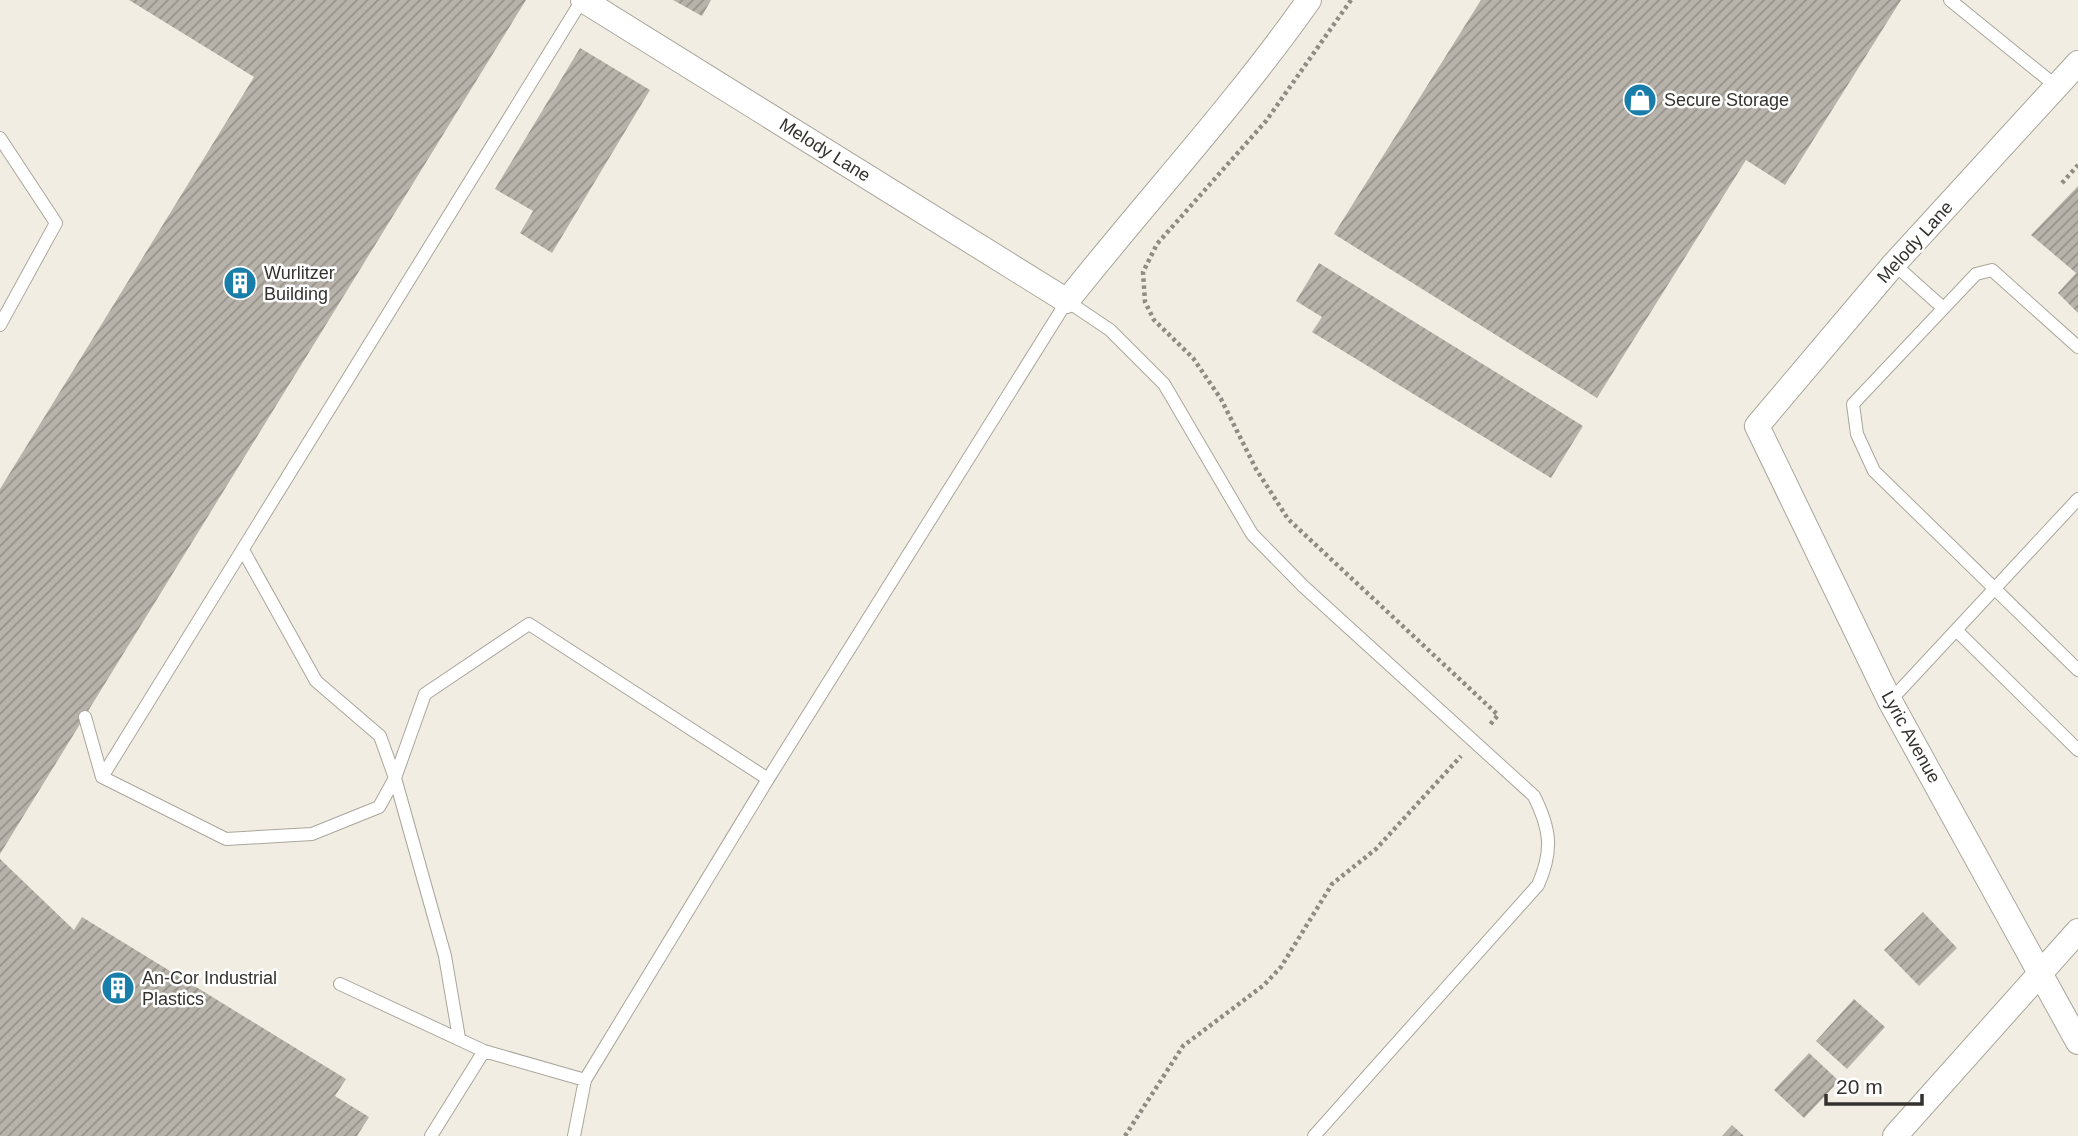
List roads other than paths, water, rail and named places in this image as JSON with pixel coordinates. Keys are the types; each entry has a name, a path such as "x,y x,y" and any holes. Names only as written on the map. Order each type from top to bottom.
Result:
{"street":[{"name":"Melody Lane","path":"582,0 1067,301"},
{"path":"1067,301 1132,219 1259,71 1309,0"},
{"name":"Melody Lane","path":"1757,426 1894,264 2078,63"},
{"name":"Lyric Avenue","path":"1757,426 1890,701 2078,1042"},
{"path":"1895,1136 2078,931"}],"lane":[{"path":"102,777 582,0"},
{"path":"1950,0 2056,86"},
{"path":"0,138 56,223 0,325"},
{"path":"1894,264 1942,307"},
{"path":"2078,347 1992,270 1976,274 1853,404 1857,434 1874,471 1994,591 2078,670"},
{"path":"574,1136 585,1080 768,779 1067,301 1110,330 1164,384 1252,534 1303,586 1534,796 1546,820 1548,863 1538,886 1314,1136"},
{"path":"1890,701 2078,499"},
{"path":"243,550 316,681 380,736 395,778 445,956 459,1038"},
{"path":"85,717 102,777 226,839 312,834 379,807 395,778 425,694 528,624 768,779"},
{"path":"1957,631 2078,750"},
{"path":"340,984 484,1051 585,1080"},
{"path":"431,1136 484,1051"}],"place":[{"name":"Secure Storage","path":"1640,100"},
{"name":"Wurlitzer Building","path":"240,283"},
{"name":"An-Cor Industrial Plastics","path":"118,988"}]}
